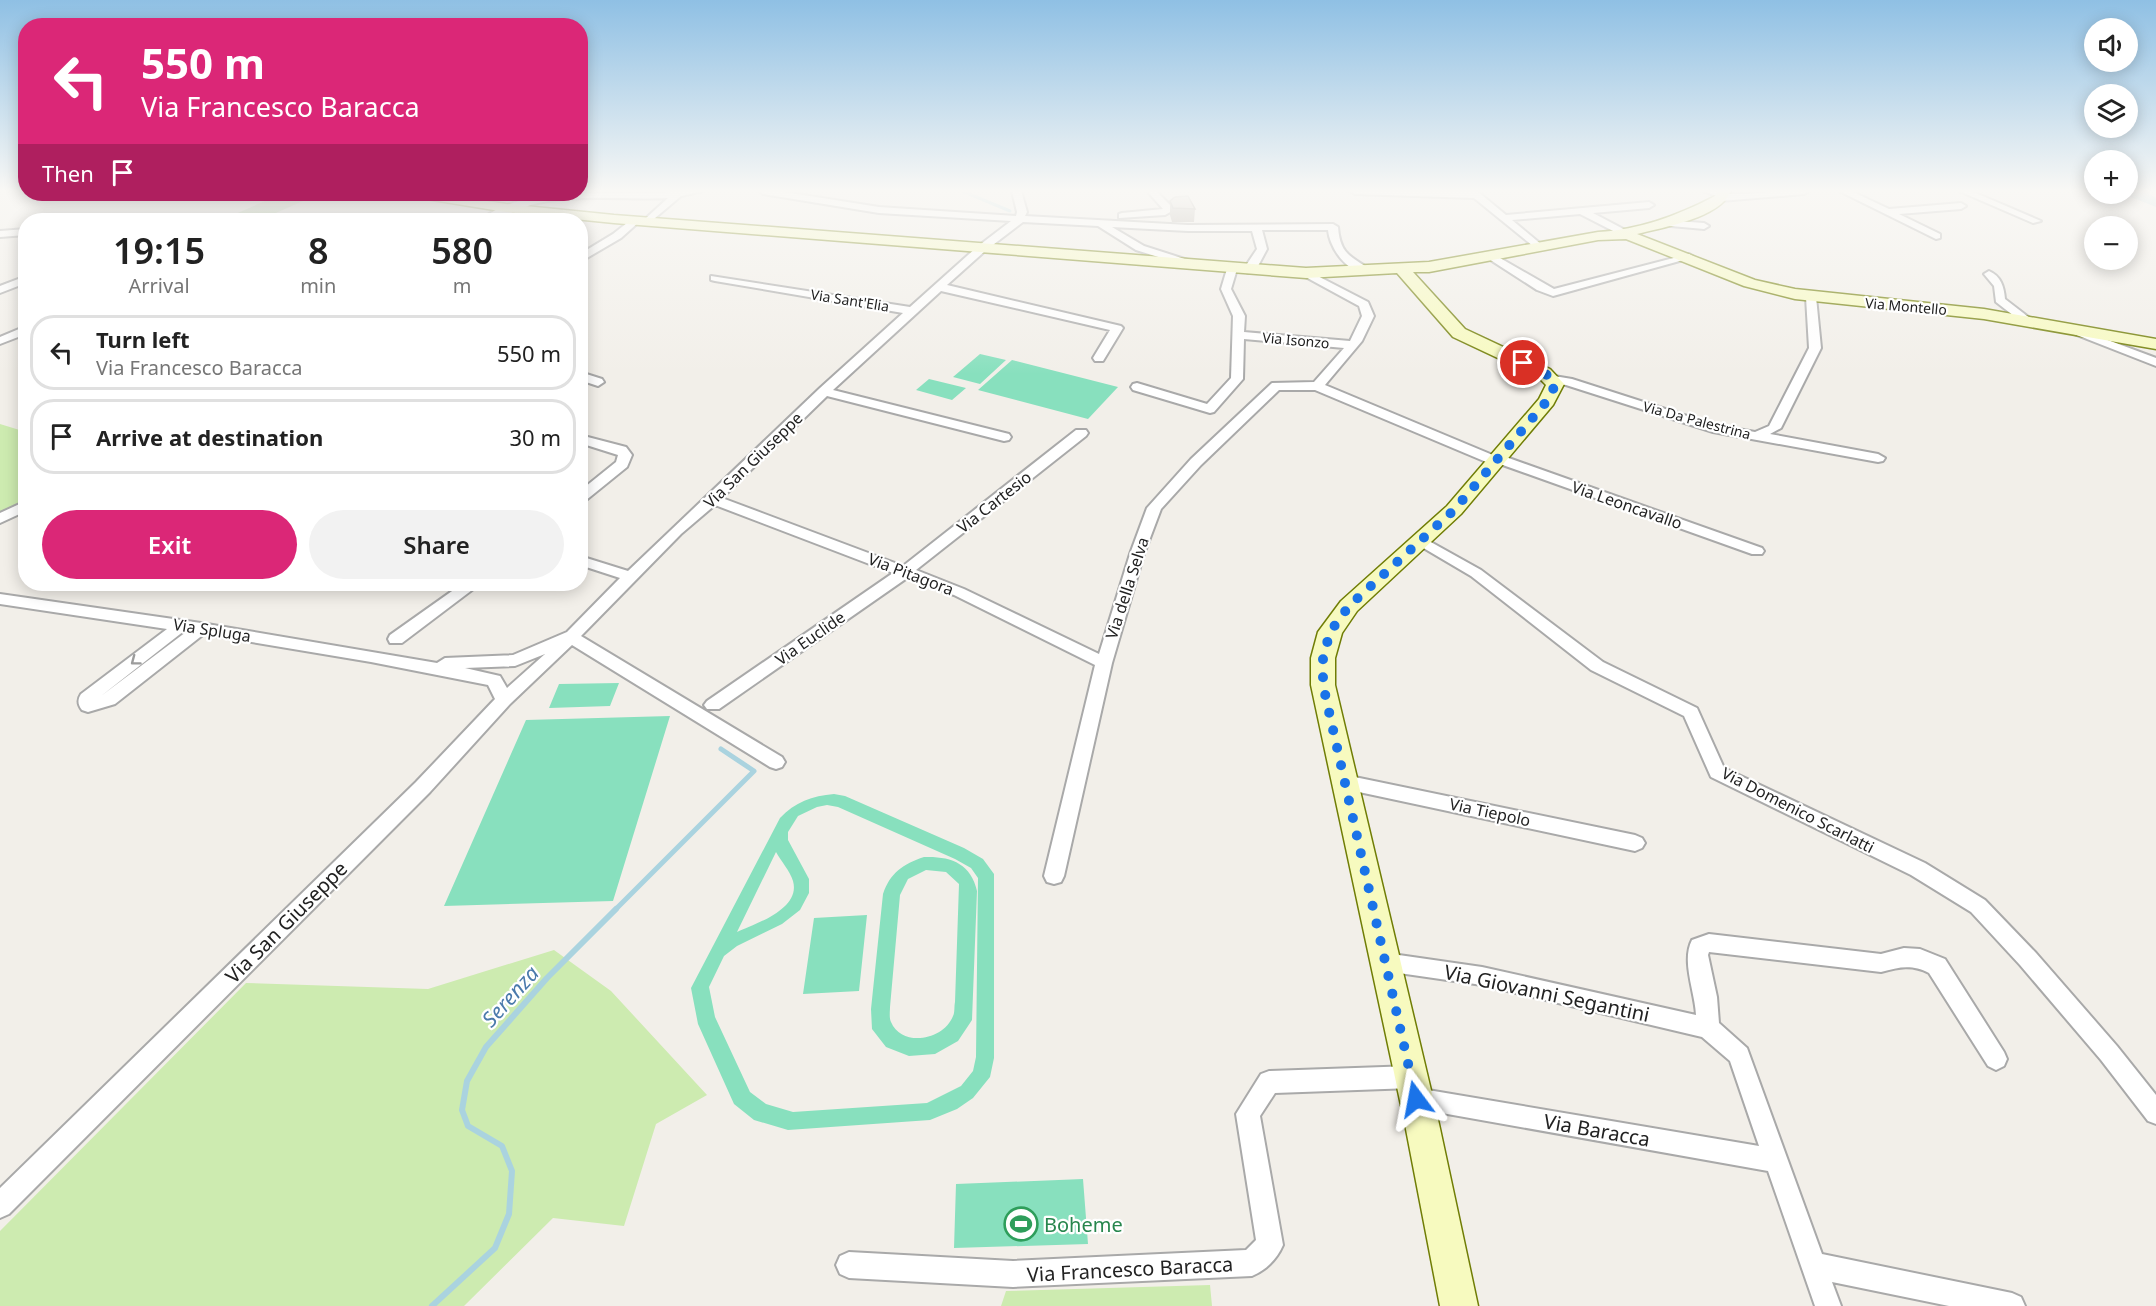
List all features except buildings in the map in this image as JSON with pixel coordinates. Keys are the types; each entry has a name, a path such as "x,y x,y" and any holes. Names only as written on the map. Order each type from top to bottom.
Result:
{"street":[{"name":"Via San Giuseppe","path":"0,1205 423,787 504,700 534,674 676,531 713,499 824,391 978,252"},
{"name":"Via Montello","path":"1060,252 1141,255 1198,266 1306,273 1402,270 1450,265 1518,252"},
{"path":"1137,252 1141,255"},
{"path":"1240,269 1254,264 1260,252"},
{"path":"1338,252 1366,271"},
{"name":"Via Montello","path":"1677,252 1755,285 1811,297 1976,313 2156,344"},
{"path":"1493,257 1541,288 1553,293 1689,257"},
{"name":"Via Isonzo","path":"1137,387 1210,409 1238,379 1239,316 1226,289 1240,269"},
{"path":"1402,270 1459,333 1544,373 1554,380 1553,392 1547,401 1454,510 1349,606 1330,632 1323,658 1323,685 1414,1088 1459,1306"},
{"path":"1306,273 1364,304 1368,316 1366,324 1352,345 1317,386"},
{"path":"1989,274 1999,286 2000,300 2027,321"},
{"path":"0,276 18,279"},
{"name":"Via Sant'Elia","path":"716,278 914,311"},
{"path":"0,290 18,282"},
{"path":"939,287 1118,328 1099,358"},
{"path":"1756,436 1774,428 1815,348 1811,297"},
{"path":"0,328 18,330"},
{"path":"2072,329 2156,362"},
{"path":"0,341 18,332"},
{"name":"Via Isonzo","path":"1240,335 1352,345"},
{"path":"588,379 598,382"},
{"name":"Via Da Palestrina","path":"1554,380 1568,382 1713,428 1878,458"},
{"name":"Via della Selva","path":"1054,876 1104,663 1137,554 1154,508 1196,462 1276,386 1317,386"},
{"name":"Via Leoncavallo","path":"1317,386 1497,460 1757,550"},
{"path":"824,391 1004,437"},
{"name":"Via Cartesio","path":"906,571 1081,433"},
{"path":"588,441 621,450 625,455 622,464 588,492"},
{"name":"Via Pitagora","path":"713,499 906,571 986,604 1104,663"},
{"path":"0,519 18,509"},
{"name":"Via Domenico Scarlatti","path":"1420,540 1476,573 1597,666 1691,712 1717,772 1918,869 1978,906 2028,959 2109,1053 2156,1113"},
{"path":"588,563 631,577"},
{"name":"Via Euclide","path":"713,705 906,571"},
{"path":"396,639 461,591"},
{"name":"Via Spluga","path":"0,599 182,625 423,665 494,680 504,700"},
{"path":"182,625 87,698 88,706 109,700 201,628"},
{"path":"570,636 776,762"},
{"name":"Via Spluga","path":"423,665 515,660 570,636"},
{"path":"515,660 534,674"},
{"name":"Via Tiepolo","path":"1345,782 1635,843"},
{"path":"1708,1028 1706,997 1697,955 1699,946 1709,943 1726,944 1881,963 1904,957 1920,958 1937,966 1996,1059"},
{"name":"Via Giovanni Segantini","path":"1385,962 1482,976 1708,1028 1740,1056 1828,1306"},
{"name":"Via Francesco Baracca","path":"849,1265 1013,1274 1252,1263 1270,1245 1248,1114 1269,1082 1414,1088"},
{"name":"Via Baracca","path":"1414,1088 1778,1161"},
{"path":"1815,1265 2012,1306"}],"green space":[{"path":"980,354 1006,360 980,384 953,377"},
{"path":"1012,360 1118,387 1088,419 978,390"},
{"path":"929,379 966,388 952,400 916,390"},
{"path":"0,424 18,430 18,503 0,513"},
{"path":"619,683 610,706 549,708 559,684"},
{"path":"670,716 613,901 444,906 526,720"},
{"path":"826,795 845,796 964,848 983,859 994,874 994,1058 990,1077 973,1098 957,1109 930,1120 788,1130 754,1120 734,1104 698,1024 691,988 780,818 798,804","holes":["827,805 838,807 955,859 971,868 978,878 976,1057 973,1071 961,1086 927,1103 793,1112 766,1104 750,1092 715,1017 709,987 724,956 737,946 782,924 800,910 809,893 809,879 788,840 788,832 798,816","776,852 793,881 794,891 790,900 775,914 737,932"]},
{"path":"933,857 958,863 970,874 977,891 972,1020 958,1041 935,1054 909,1056 886,1047 872,1029 871,1009 883,894 889,880 898,870 916,860","holes":["926,870 946,872 959,884 954,1013 941,1031 923,1038 913,1038 896,1030 890,1017 900,895 908,879"]},
{"path":"867,915 859,991 803,994 814,918"},
{"path":"554,950 611,991 707,1095 656,1124 624,1226 553,1218 464,1306 0,1306 0,1231 246,983 428,989"},
{"name":"Boheme","path":"1083,1179 1088,1244 954,1248 956,1184"},
{"path":"1210,1285 1212,1306 1001,1306 1006,1291"}],"waterway":[{"name":"Serenza","path":"432,1306 495,1248 509,1214 512,1171 502,1146 468,1126 462,1110 467,1081 486,1047 547,978 754,771 721,749"}],"place":[{"name":"Boheme","path":"1021,1224"}],"route":[{"path":"1416,1099 1323,685 1323,658 1330,632 1349,606 1454,510 1547,401 1553,392 1554,380 1523,363"}]}
